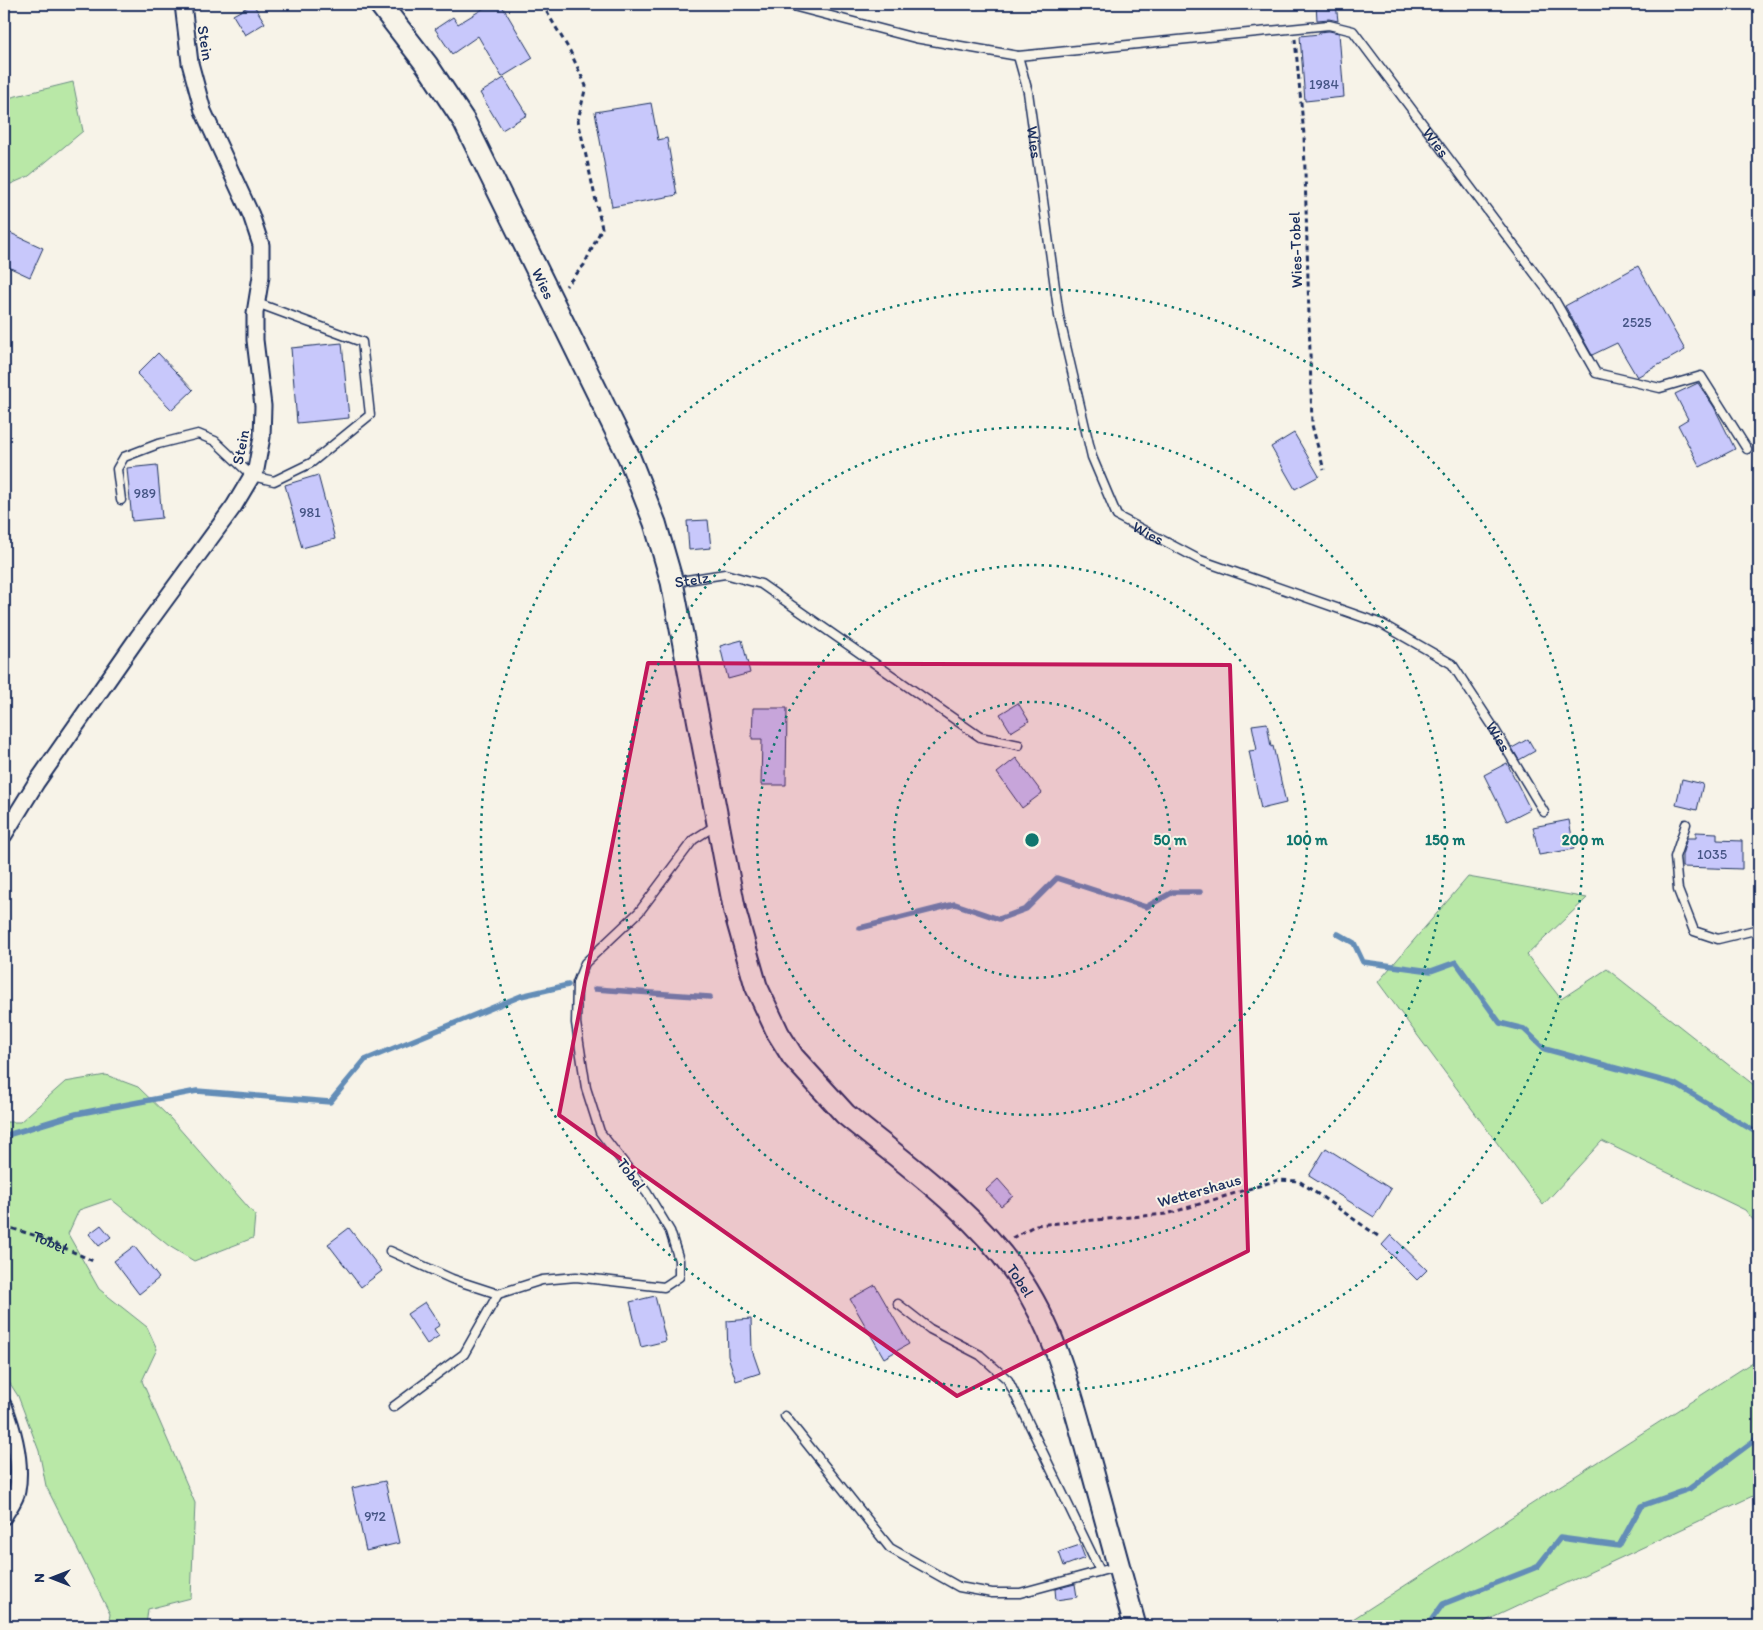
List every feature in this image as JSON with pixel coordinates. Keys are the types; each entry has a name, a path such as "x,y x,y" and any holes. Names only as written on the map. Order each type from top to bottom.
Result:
{"main road":[{"name":"Wies","path":"387,6 464,121 630,457 656,523 672,582"},
{"name":"Stelz","path":"672,582 735,912 749,963"},
{"name":"Tobel","path":"749,963 756,986 778,1033 811,1077 845,1114 973,1221 1017,1274 1035,1303 1053,1342 1072,1395 1109,1569 1135,1626"}],"street":[{"name":"Stein","path":"4,835 36,783 138,636 234,506 256,469 262,438 263,406 255,340 261,276 261,245 252,215 203,111 190,63 183,4"},
{"path":"4,1406 12,1428 18,1464 17,1493 4,1516"}],"lane":[{"name":"Wies","path":"785,4 915,38 1018,56 1294,28 1329,26 1353,31 1554,299 1596,373 1660,388 1701,376 1747,449"},
{"name":"Wies","path":"1018,56 1028,92 1059,316 1092,457 1117,516 1200,560 1382,624 1452,664 1492,725 1544,812"},
{"path":"120,500 118,469 124,457 158,444 198,434 215,441 252,476 274,481 310,464 370,415 362,342 257,303"},
{"name":"Stelz","path":"672,582 725,574 761,584 980,737 1019,745"},
{"path":"1686,824 1676,857 1678,890 1694,931 1718,939 1759,929"},
{"name":"Tobel","path":"498,1294 542,1280 576,1276 664,1287 679,1277 679,1260 670,1231 647,1193 600,1132 586,1088 576,1023 577,983 585,963 639,912 693,840 710,829 719,828"},
{"path":"390,1251 452,1279 498,1294 464,1354 393,1407"},
{"path":"785,1416 890,1548 959,1587 992,1593 1020,1593 1109,1569 1008,1380 980,1355 930,1329 898,1304"}],"path":[{"path":"542,4 570,51 586,86 578,120 602,228 584,265 563,288 550,295"},
{"name":"Wies-Tobel","path":"1294,28 1304,134 1312,426 1324,470"},
{"name":"Wettershaus","path":"1016,1245 1011,1238 1036,1225 1167,1214 1278,1180 1299,1181 1378,1236"},
{"name":"Tobel","path":"4,1226 43,1238 95,1262"}],"highlighted area":[{"path":"648,663 1230,665 1248,1251 957,1396 559,1115"}],"green space":[{"path":"73,82 83,131 29,176 4,187 4,99"},
{"path":"1468,877 1587,898 1527,955 1561,999 1607,969 1759,1089 1759,1227 1745,1210 1602,1141 1543,1205 1378,982"},
{"path":"106,1075 138,1087 170,1118 255,1215 253,1238 194,1261 169,1246 111,1199 79,1210 68,1234 99,1289 147,1327 157,1349 142,1381 195,1503 191,1598 148,1609 146,1626 108,1626 110,1614 46,1486 39,1451 18,1396 4,1374 4,1122 20,1122 65,1082"},
{"path":"1759,1358 1759,1493 1475,1626 1342,1626"}],"building":[{"path":"253,4 265,23 245,35 233,15"},
{"path":"491,4 501,4 533,58 502,77 478,36 452,54 435,29 453,17 458,24"},
{"path":"1316,4 1336,4 1338,21 1329,19 1317,20"},
{"path":"1329,31 1339,33 1344,97 1305,101 1300,36"},
{"path":"504,78 527,115 502,130 480,93"},
{"path":"651,103 658,140 667,138 677,195 612,207 595,112"},
{"path":"4,230 43,248 30,277 4,265"},
{"path":"1638,266 1685,350 1637,377 1617,343 1592,355 1565,306"},
{"path":"342,343 349,418 297,423 291,348"},
{"path":"158,353 193,390 172,410 137,374"},
{"path":"1698,383 1714,407 1735,449 1700,467 1678,425 1688,419 1675,394"},
{"path":"1294,433 1319,476 1295,489 1271,447"},
{"path":"157,465 162,518 132,521 127,468"},
{"path":"318,475 335,539 302,548 285,485"},
{"path":"708,520 711,548 689,550 687,521"},
{"path":"742,640 750,673 728,679 720,646"},
{"path":"1018,703 1029,721 1011,732 1000,714"},
{"path":"753,708 787,708 786,785 761,785 762,739 752,739"},
{"path":"1267,723 1271,747 1273,746 1286,803 1261,809 1249,751 1257,750 1252,725"},
{"path":"1528,739 1535,751 1519,760 1512,748"},
{"path":"1016,758 1042,793 1022,808 997,773"},
{"path":"1507,763 1530,809 1507,821 1484,775"},
{"path":"1682,779 1703,784 1697,810 1676,805"},
{"path":"1569,820 1574,849 1539,855 1533,827"},
{"path":"1696,832 1717,833 1717,840 1742,841 1742,869 1682,867 1682,855 1687,838 1696,838"},
{"path":"1326,1148 1391,1189 1374,1217 1309,1176"},
{"path":"998,1179 1013,1196 1001,1206 986,1190"},
{"path":"101,1225 111,1237 99,1246 89,1234"},
{"path":"349,1228 382,1271 361,1287 328,1244"},
{"path":"1391,1235 1427,1270 1417,1280 1382,1245"},
{"path":"134,1246 159,1278 139,1294 114,1261"},
{"path":"875,1285 909,1344 884,1358 850,1299"},
{"path":"655,1296 666,1341 641,1347 630,1302"},
{"path":"425,1302 440,1325 434,1329 439,1336 427,1344 407,1314"},
{"path":"751,1319 752,1350 760,1373 736,1381 728,1356 727,1321"},
{"path":"385,1481 399,1543 366,1551 352,1488"},
{"path":"1080,1545 1085,1558 1064,1566 1059,1552"},
{"path":"1075,1584 1077,1597 1056,1600 1055,1589"}],"waterway":[{"path":"860,928 955,904 999,919 1026,909 1057,878 1146,907 1173,892 1200,892"},
{"path":"1338,934 1354,943 1363,962 1431,971 1456,962 1500,1023 1524,1029 1545,1049 1675,1084 1759,1134"},
{"path":"4,1136 76,1114 197,1091 330,1102 365,1060 521,996 568,985"},
{"path":"595,989 710,997"},
{"path":"1427,1626 1443,1604 1537,1567 1560,1538 1619,1546 1641,1506 1689,1489 1759,1437"}]}
